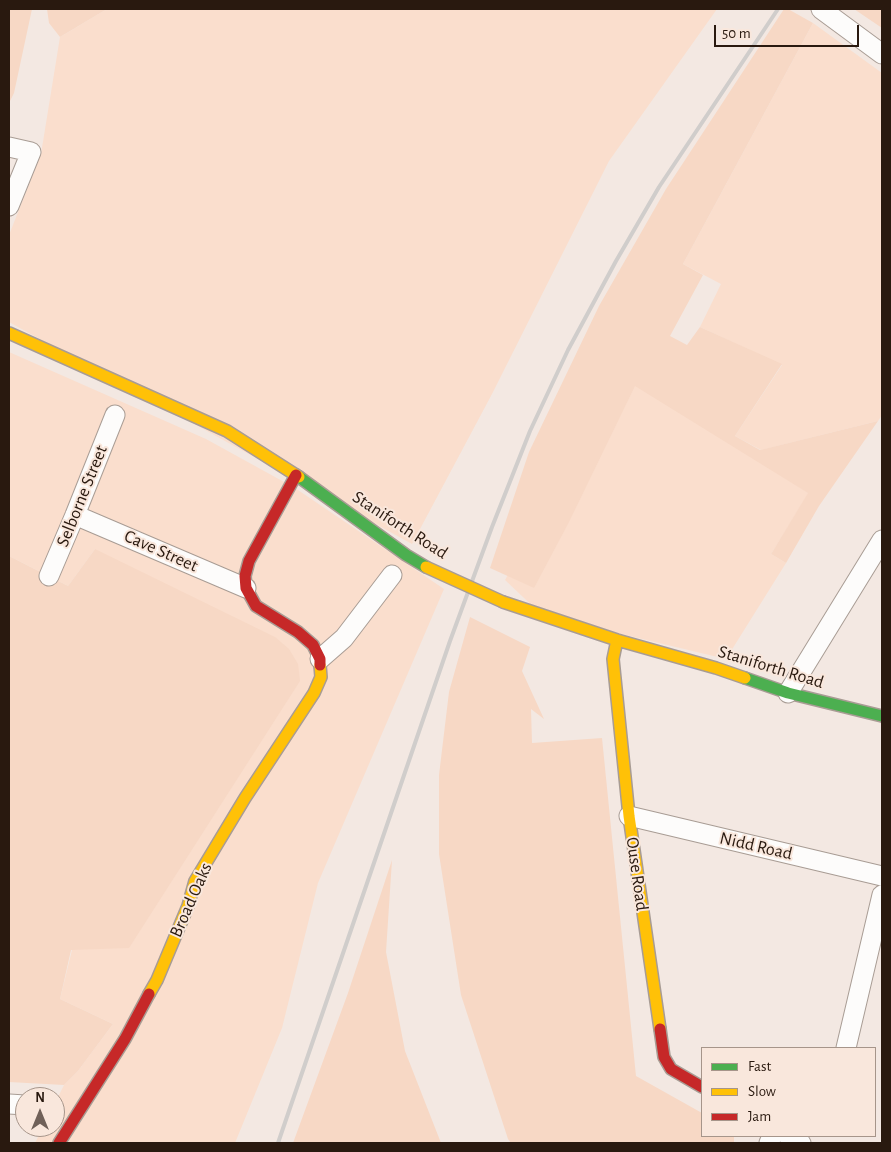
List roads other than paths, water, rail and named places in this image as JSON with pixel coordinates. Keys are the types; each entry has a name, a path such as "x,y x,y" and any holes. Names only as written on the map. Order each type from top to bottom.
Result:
{"street":[{"path":"822,9 882,54"},
{"path":"9,147 30,152 9,206"},
{"name":"Staniforth Road","path":"9,333 227,431 296,475 406,555 426,567 504,602 617,640 716,668 788,693 882,716"},
{"name":"Selborne Street","path":"49,576 115,415"},
{"path":"296,475 249,560 245,576 246,588 256,606 298,632 313,645 320,659 344,638 392,575"},
{"name":"Cave Street","path":"75,515 246,588"},
{"path":"788,693 882,540"},
{"name":"Ouse Road","path":"617,640 613,659 629,816 664,1058 671,1069 701,1086"},
{"name":"Broad Oaks","path":"59,1143 125,1039 152,988 188,906 195,881 245,798 314,693 321,677 320,659"},
{"name":"Nidd Road","path":"629,816 882,876"},
{"path":"846,1047 882,895"},
{"path":"790,1137 801,1143"}],"railway":[{"path":"278,1143 450,641 530,431 568,350 659,187 778,9"}]}
